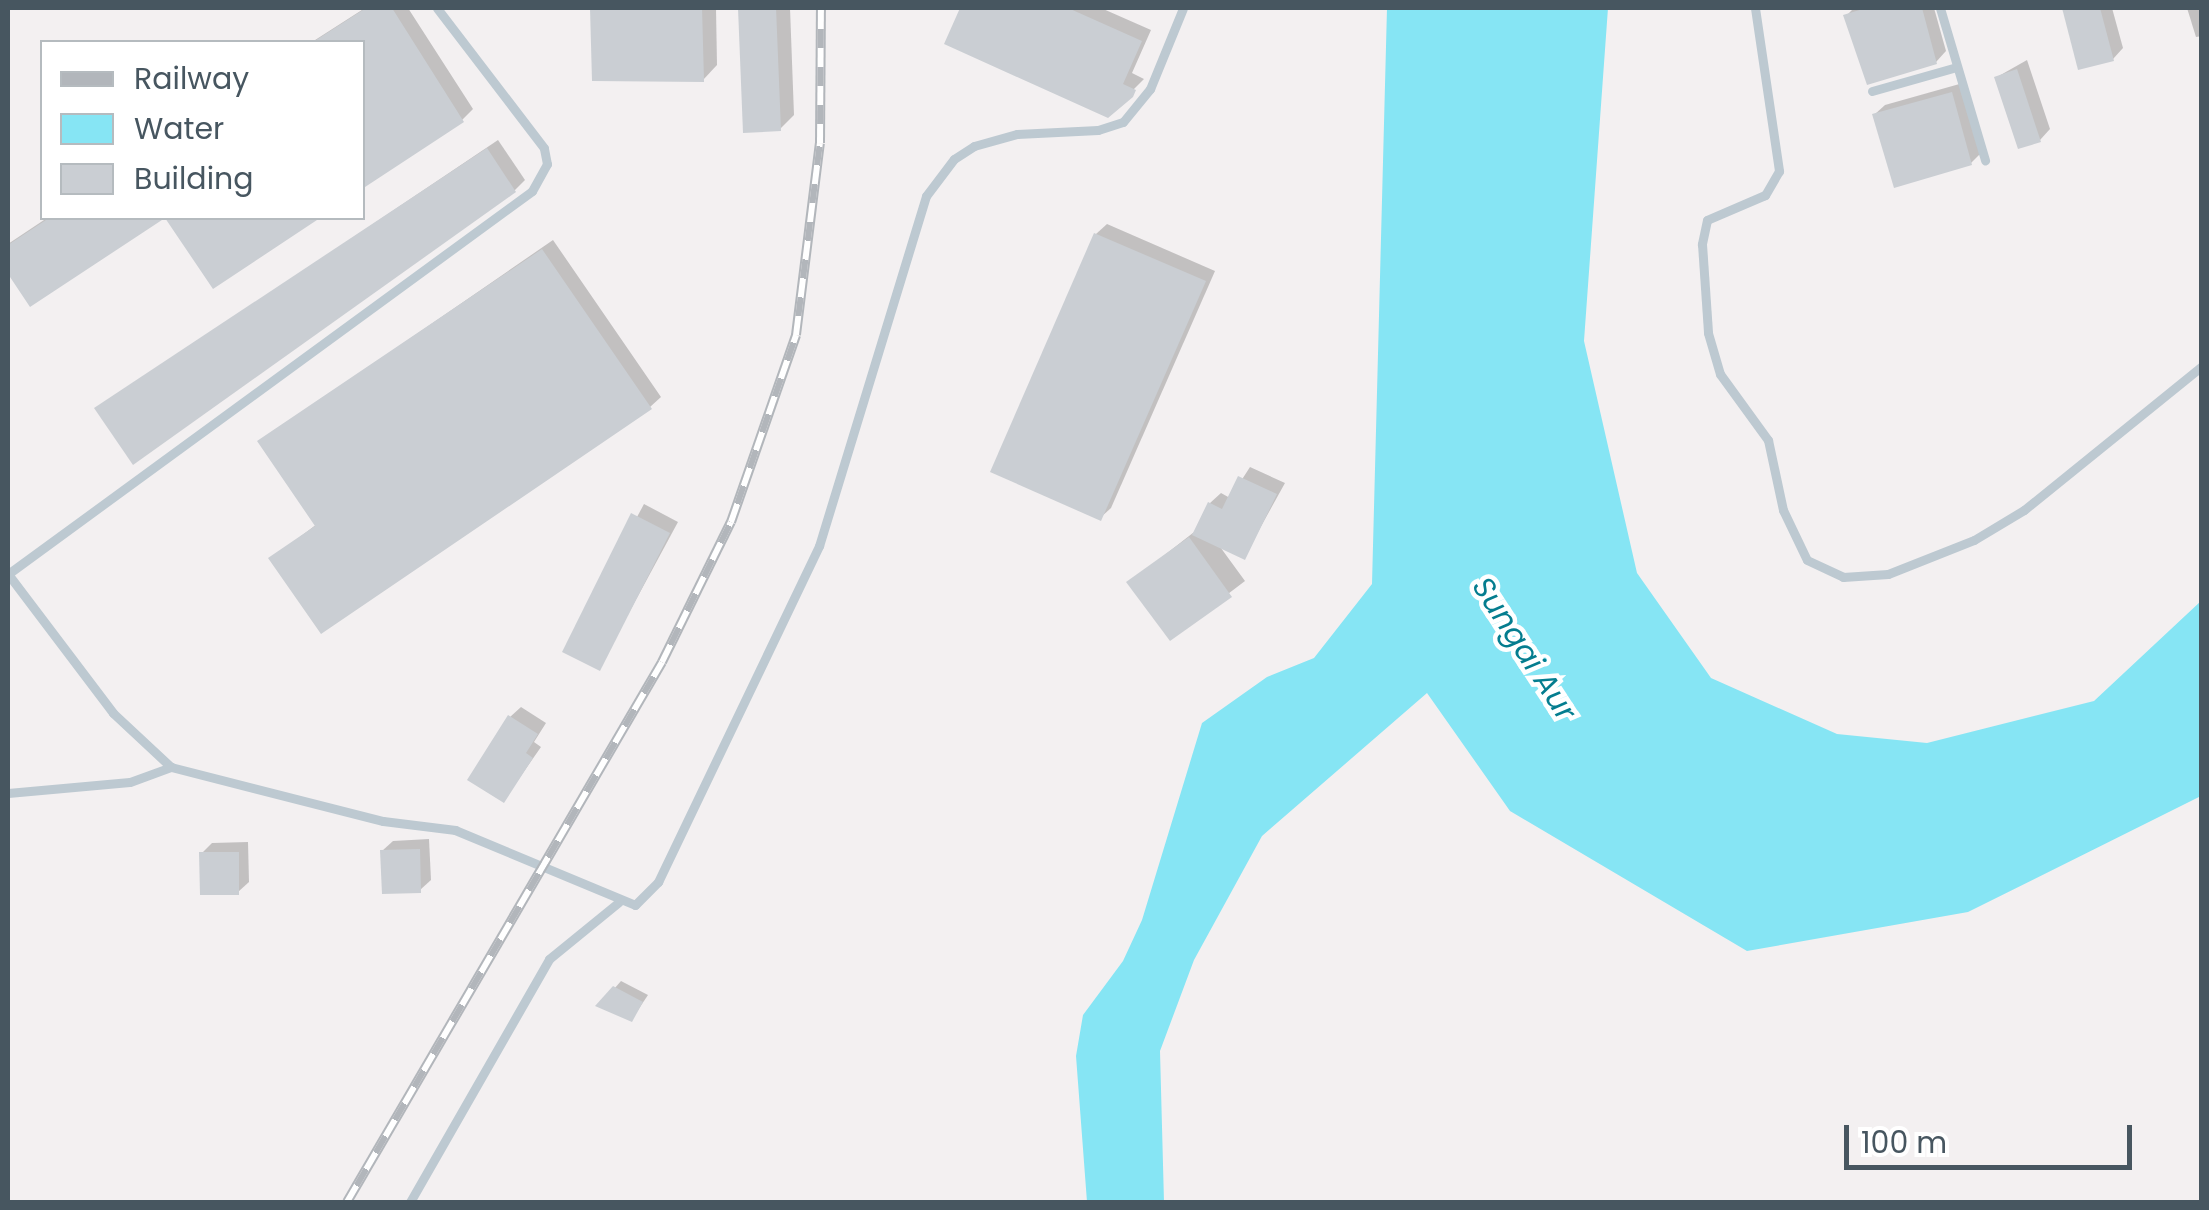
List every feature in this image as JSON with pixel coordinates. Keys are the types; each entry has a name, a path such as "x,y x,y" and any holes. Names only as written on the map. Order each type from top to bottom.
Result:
{"lane":[{"path":"438,8 544,148 547,164 532,192 8,574 113,713 172,768 383,822 454,830 619,902 635,905 658,882 820,546 926,196 954,158 974,146 1017,134 1098,130 1123,122 1150,89 1183,8"},
{"path":"1754,8 1779,171 1765,195 1707,220 1702,244 1708,333 1720,374 1768,440 1782,510 1808,560 1843,577 1888,574 1974,540 2024,510 2202,366"},
{"path":"1940,8 1985,160"},
{"path":"1872,91 1957,67"},
{"path":"8,793 130,782 172,768"},
{"path":"410,1202 549,959 619,902"}],"water":[{"name":"Sungai Aur","path":"1387,8 1608,8 1584,341 1637,573 1711,678 1837,734 1927,743 2094,701 2201,601 2201,796 1968,912 1747,951 1510,811 1427,693 1262,836 1194,960 1160,1051 1164,1202 1087,1202 1076,1056 1083,1015 1123,961 1142,920 1202,723 1267,677 1314,658 1372,584"}],"building":[{"path":"366,8 392,8 464,122 365,187 365,40 316,40"},
{"path":"590,8 702,8 704,82 592,81"},
{"path":"738,8 776,8 781,131 743,133"},
{"path":"960,8 1068,8 1142,41 1123,84 1136,90 1133,97 1108,118 944,44"},
{"path":"1866,8 1922,8 1937,64 1867,85 1843,15"},
{"path":"2062,8 2100,8 2114,61 2078,70"},
{"path":"2017,69 2041,142 2018,149 1994,77"},
{"path":"1952,92 1972,165 1894,188 1872,114"},
{"path":"487,148 516,192 133,465 94,408"},
{"path":"46,220 162,220 30,307 8,274 8,245"},
{"path":"166,220 317,220 213,289"},
{"path":"1094,233 1206,281 1101,521 990,472"},
{"path":"542,249 652,409 321,634 268,558 315,526 257,441"},
{"path":"1238,476 1277,494 1245,560 1192,535 1208,502 1222,509"},
{"path":"631,513 670,533 600,671 562,652"},
{"path":"1189,537 1232,597 1170,641 1126,582"},
{"path":"508,715 538,734 526,753 533,758 504,803 467,780"},
{"path":"420,849 421,893 382,894 380,850"},
{"path":"199,852 239,852 239,895 200,895"},
{"path":"613,986 643,1002 632,1022 595,1006"}],"railway":[{"path":"347,1202 662,662 731,522 796,335 820,143 821,8"}]}
